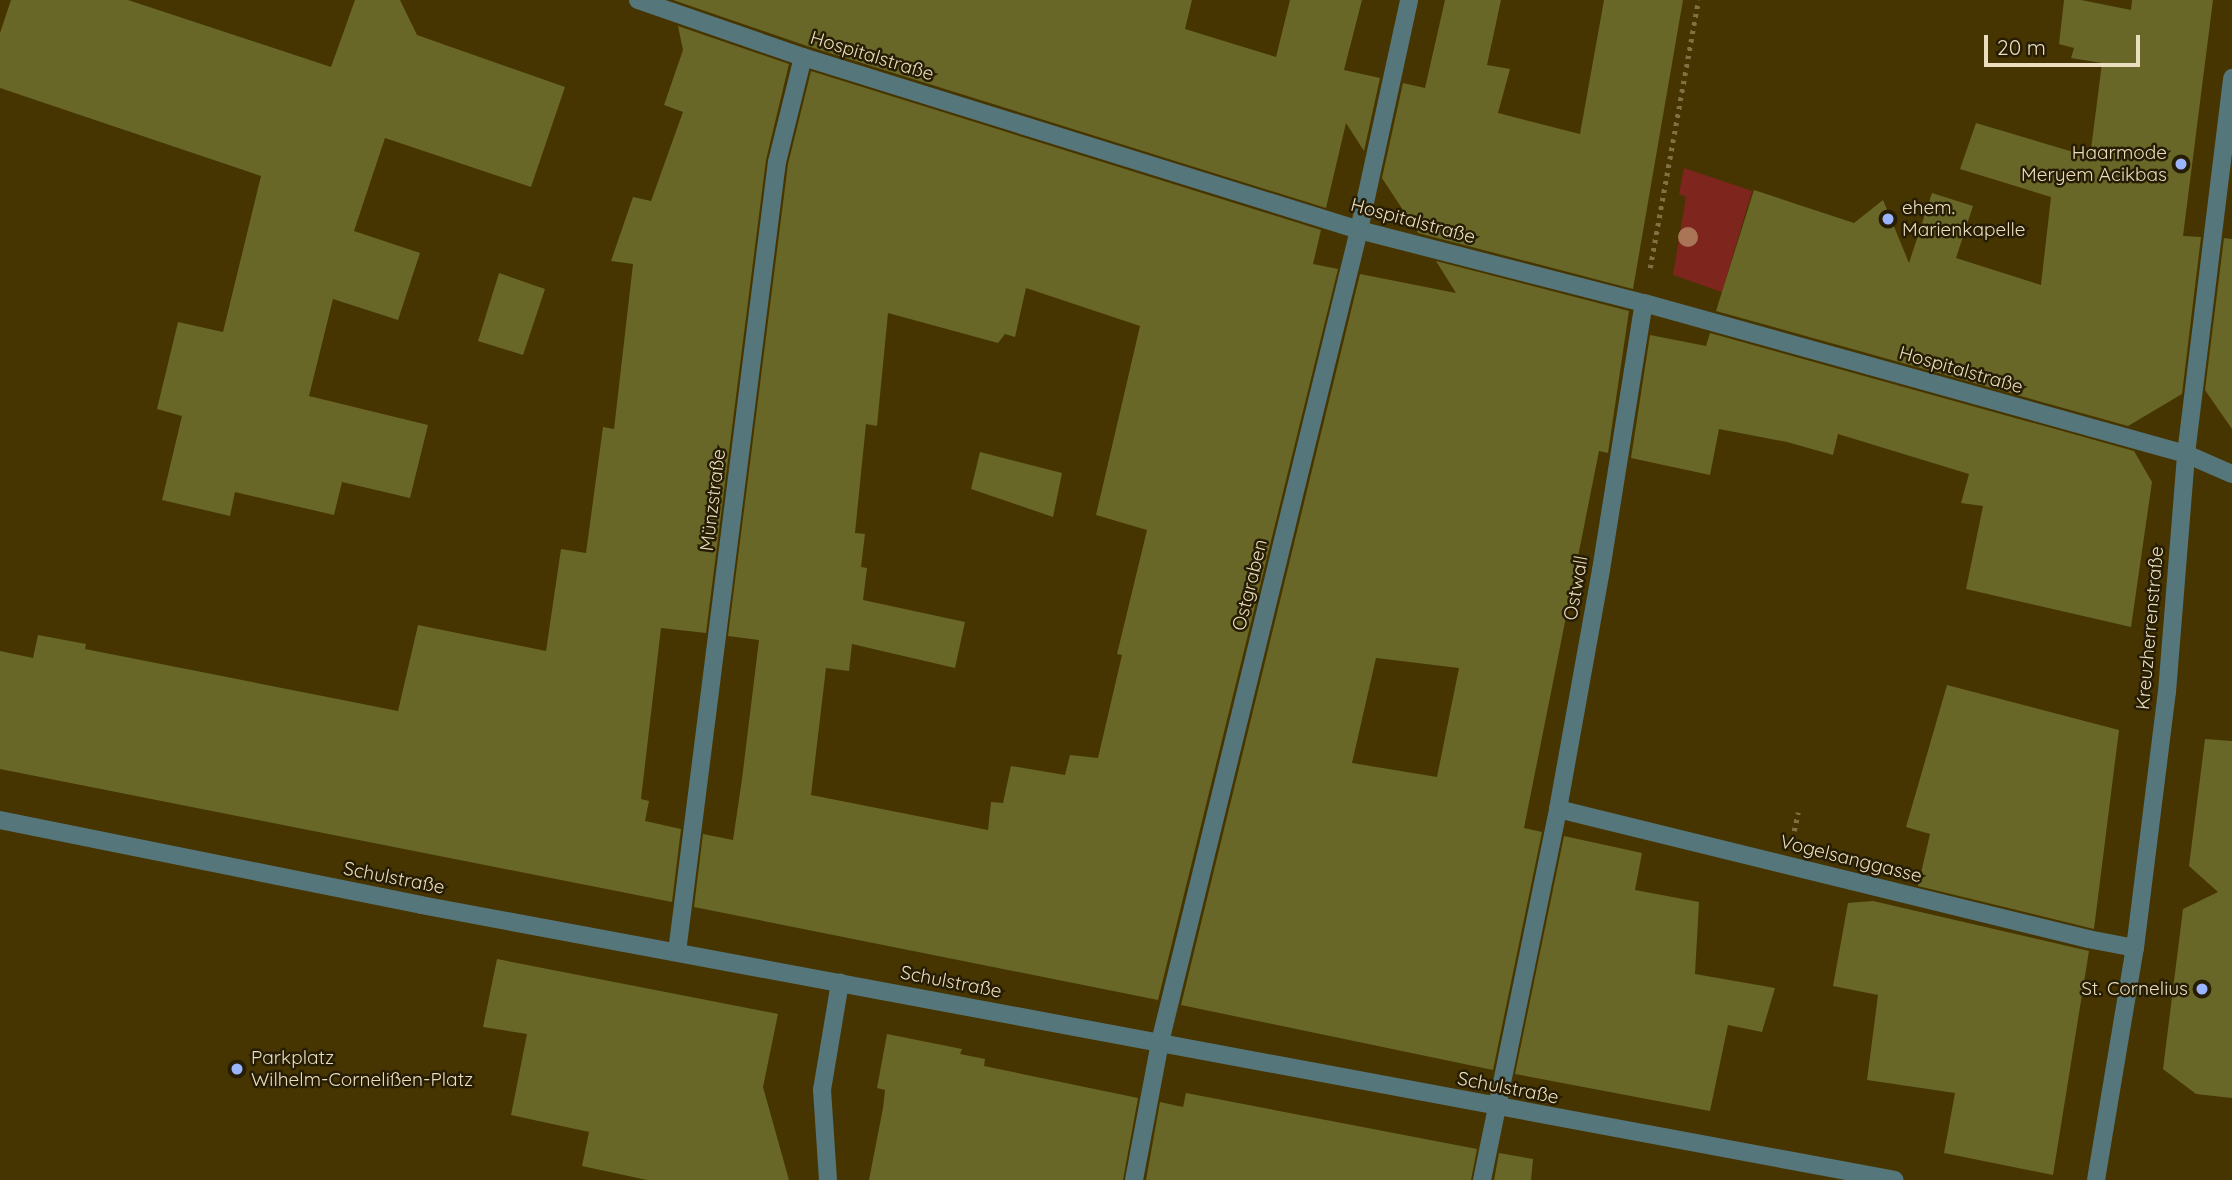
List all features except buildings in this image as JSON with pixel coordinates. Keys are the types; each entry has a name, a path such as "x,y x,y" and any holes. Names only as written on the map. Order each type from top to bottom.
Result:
{"street":[{"name":"Hospitalstraße","path":"638,0 803,57 1359,230 1644,303 2186,454 2232,474"},
{"name":"Ostgraben","path":"1134,1180 1160,1042 1359,230 1409,0"},
{"name":"Münzstraße","path":"677,952 777,162 803,57"},
{"name":"Kreuzherrenstraße","path":"2096,1180 2135,948 2167,692 2186,454 2232,78"},
{"name":"Ostwall","path":"1482,1180 1558,809 1601,570 1644,303"},
{"name":"Vogelsanggasse","path":"1558,809 2135,948"},
{"name":"Schulstraße","path":"0,820 421,905 1895,1180"},
{"path":"828,1180 822,1090 840,983"}],"path":[{"path":"1644,303 1699,0"}],"shaded area":[{"path":"1684,168 1752,191 1722,292 1673,275 1686,197 1679,194"}],"place":[{"name":"Haarmode Meryem Acikbas","path":"2181,164"},
{"name":"ehem. Marienkapelle","path":"1888,219"},
{"name":"St. Cornelius","path":"2202,989"},
{"name":"Parkplatz Wilhelm-Cornelißen-Platz","path":"237,1069"}]}
